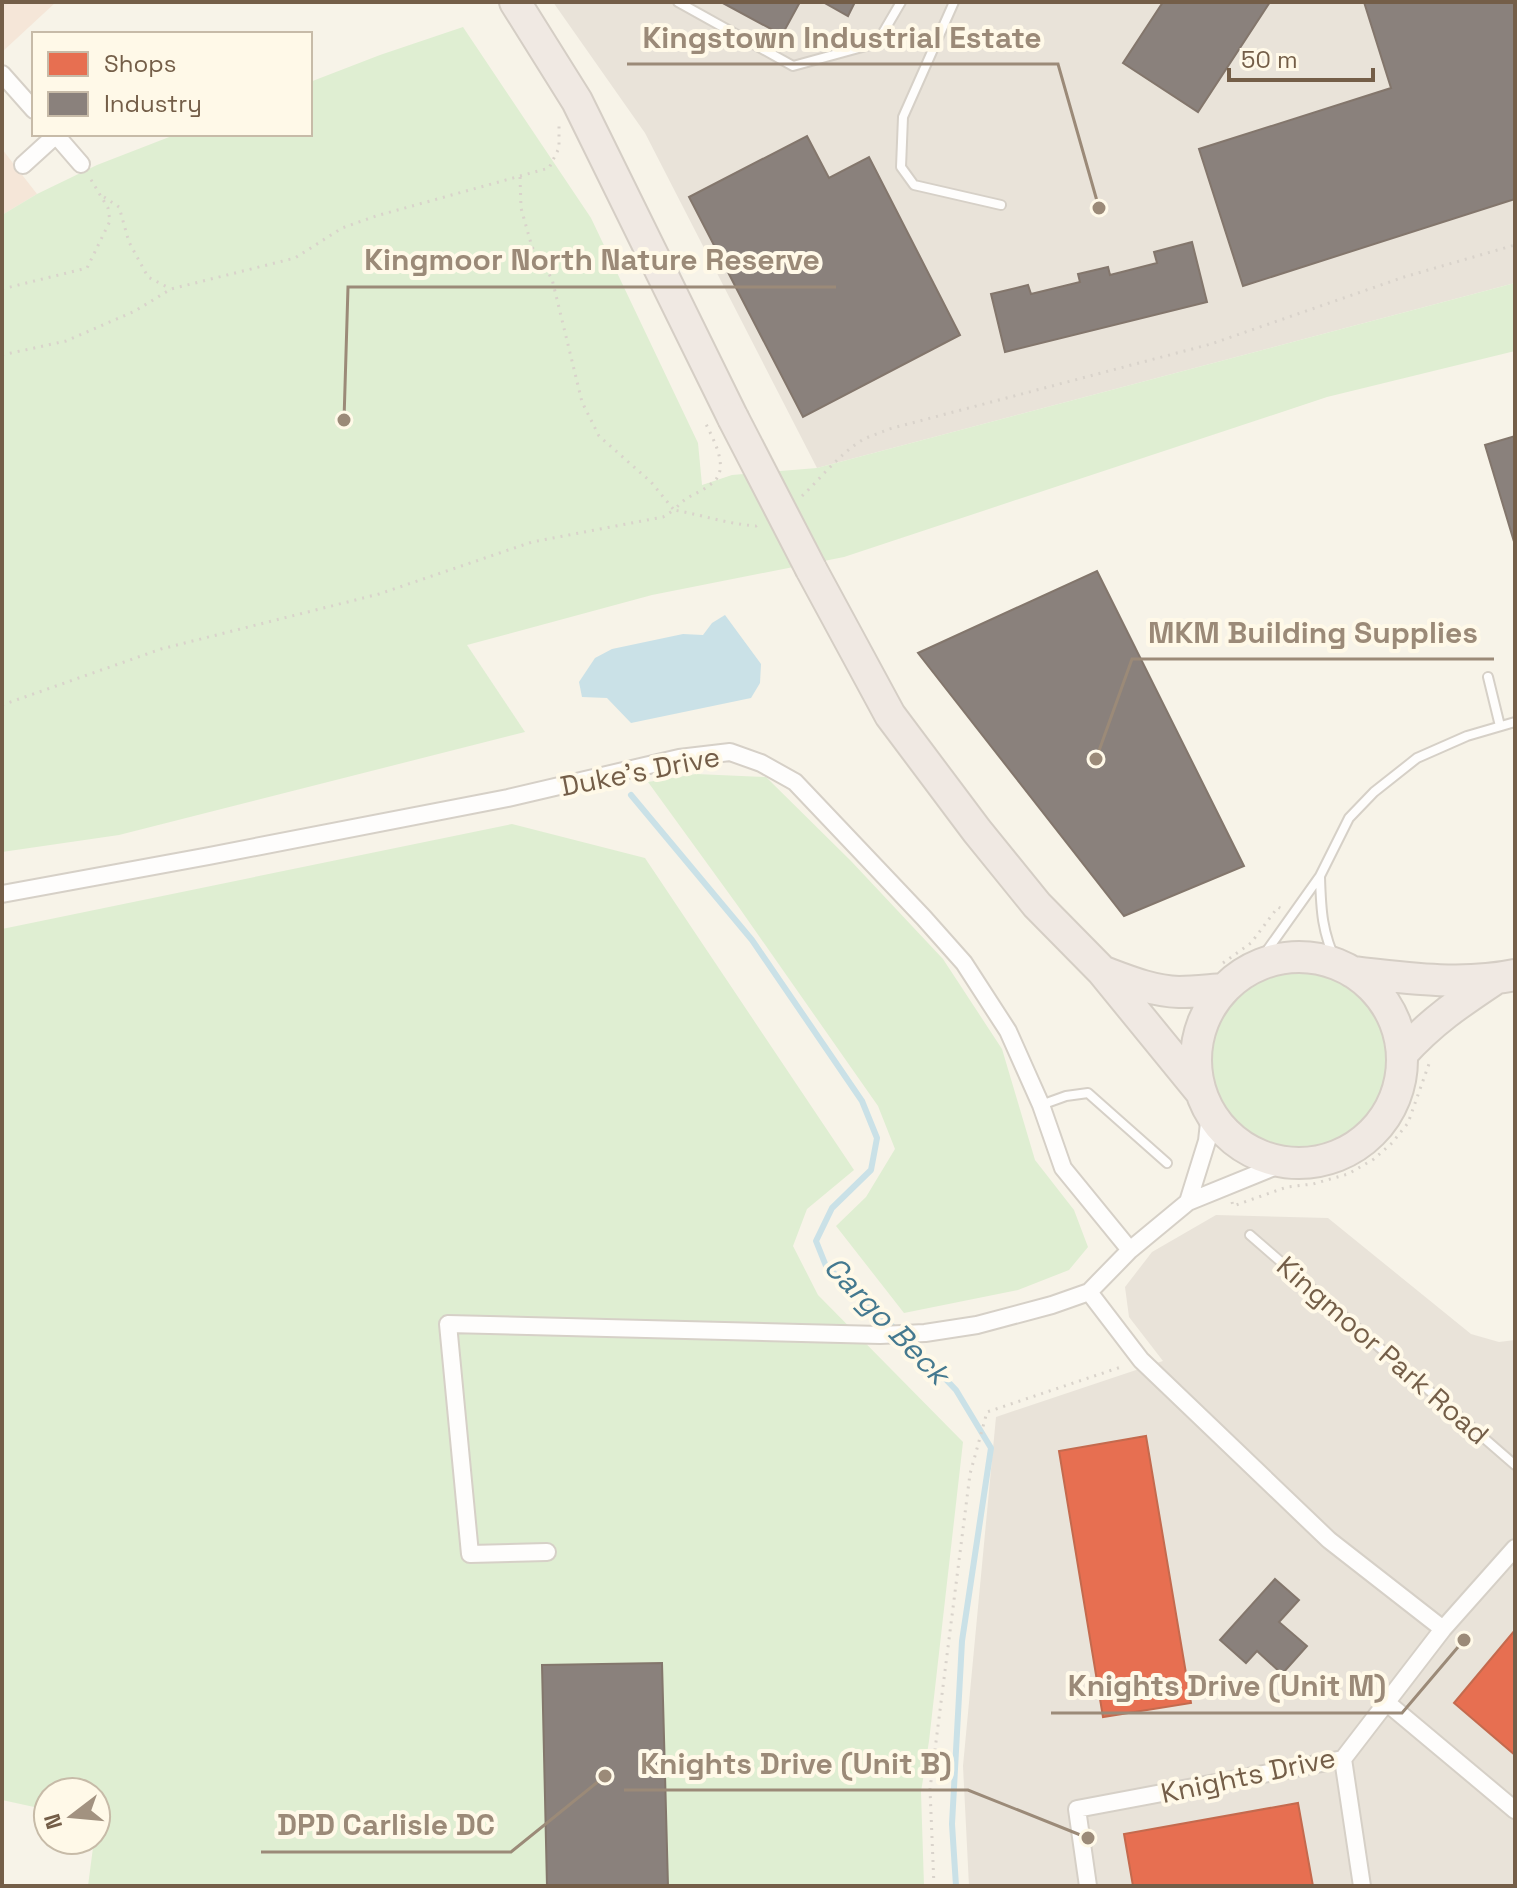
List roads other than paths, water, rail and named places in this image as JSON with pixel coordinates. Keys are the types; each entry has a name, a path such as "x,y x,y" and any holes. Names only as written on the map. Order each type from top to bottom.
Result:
{"highway":[{"path":"515,2 577,101 720,421 811,569 890,715 1037,905 1102,971 1230,1137 1255,1154 1284,1163 1315,1163 1344,1154 1369,1136 1388,1112 1399,1084 1402,1054 1397,1029 1387,1006 1371,987 1344,968"},
{"path":"1205,1102 1196,1064 1199,1037 1208,1011 1224,989 1256,966 1287,958 1312,958 1344,968 1421,980 1505,977"},
{"path":"1102,971 1161,990 1224,989"},
{"path":"1402,1054 1437,1019 1505,977"}],"street":[{"path":"2,74 32,108"},
{"path":"23,165 54,136"},
{"path":"56,136 81,164"},
{"name":"Duke's Drive","path":"2,894 508,798 679,758 730,752 761,763 795,782 964,963 1008,1031 1041,1105 1063,1168 1130,1250"},
{"path":"1188,1202 1207,1141 1205,1102"},
{"path":"547,1552 470,1554 448,1324 880,1335 925,1333 977,1325 1089,1292 1130,1250 1188,1202 1284,1163"},
{"path":"1089,1292 1141,1360 1329,1540 1443,1629"},
{"name":"Knights Drive","path":"1088,1886 1077,1809 1343,1759 1443,1629 1515,1548"},
{"path":"1386,1702 1515,1810"},
{"path":"1343,1759 1362,1886"}],"lane":[{"path":"678,2 793,66 877,43 901,2"},
{"path":"954,2 903,117 901,167 914,185 1001,205"},
{"path":"1488,677 1500,726"},
{"path":"1256,966 1320,876 1349,818 1374,792 1417,758 1467,736 1515,722"},
{"path":"1320,876 1322,919 1327,943 1344,968"},
{"path":"1041,1105 1066,1096 1088,1093 1167,1163"},
{"name":"Kingmoor Park Road","path":"1250,1235 1515,1465"}],"water":[{"path":"725,615 761,664 760,683 751,698 631,723 607,698 582,697 579,682 595,658 612,649 683,634 703,635 712,623"}],"waterway":[{"name":"Cargo Beck","path":"631,795 752,940 862,1101 877,1138 871,1170 832,1208 816,1241 826,1266 913,1345 956,1390 991,1448 962,1641 952,1824 956,1886"}],"place":[{"name":"Kingstown Industrial Estate","path":"1099,208"},
{"name":"Kingmoor North Nature Reserve","path":"344,420"},
{"name":"MKM Building Supplies","path":"1096,759"},
{"name":"Knights Drive (Unit M)","path":"1464,1640"},
{"name":"DPD Carlisle DC","path":"605,1776"},
{"name":"Knights Drive (Unit B)","path":"1088,1838"}]}
